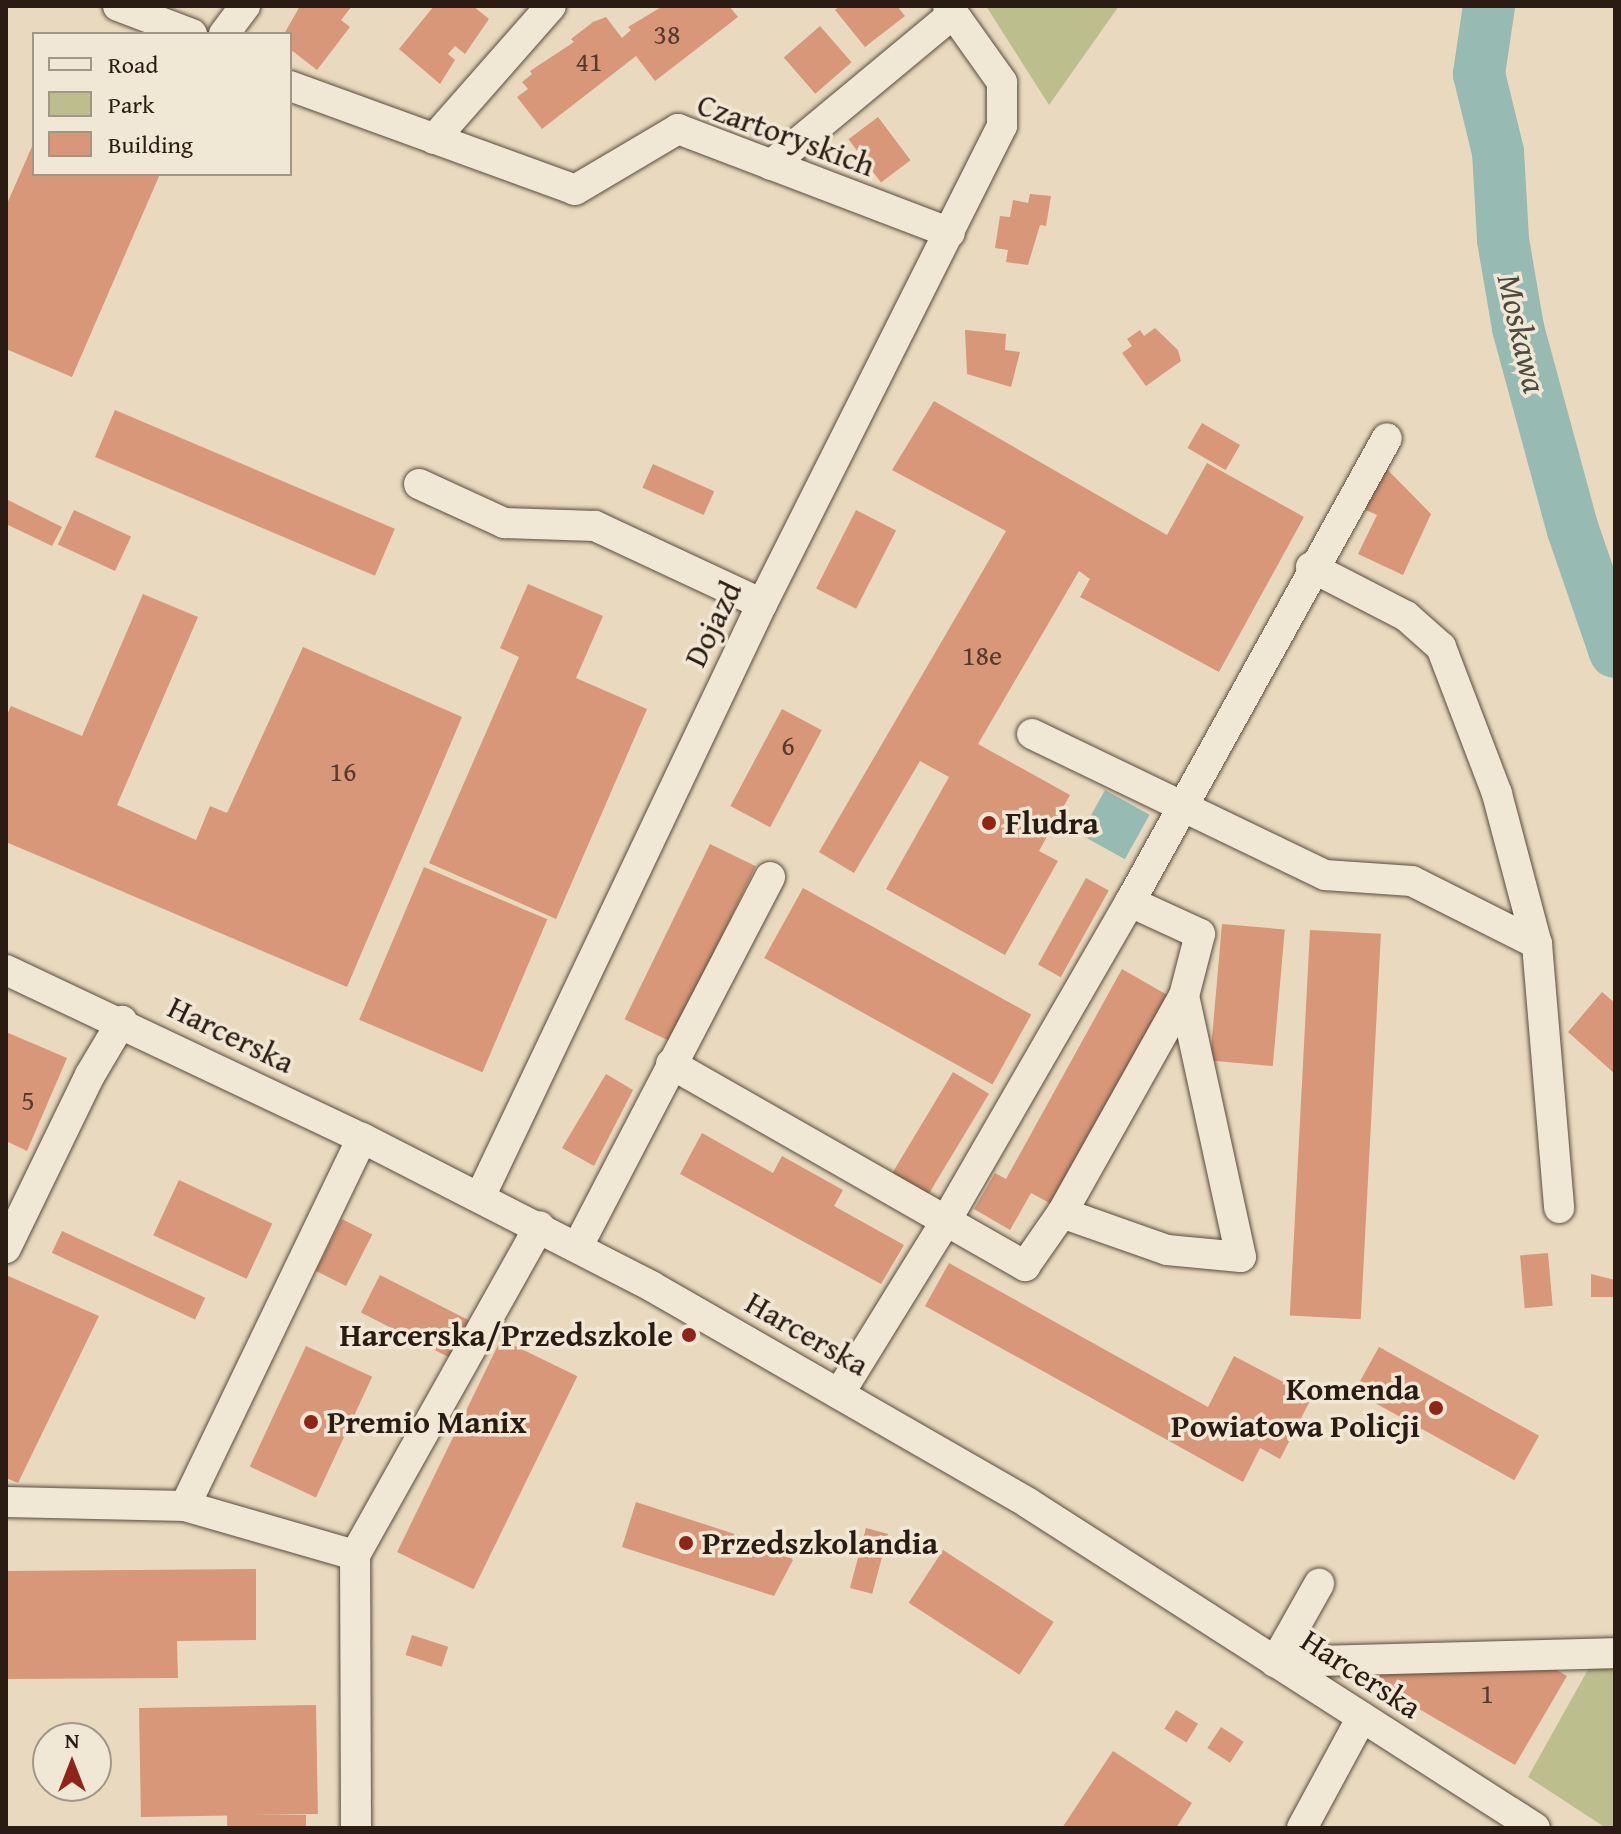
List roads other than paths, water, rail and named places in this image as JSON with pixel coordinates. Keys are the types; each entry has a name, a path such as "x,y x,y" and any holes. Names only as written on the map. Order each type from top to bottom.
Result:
{"street":[{"path":"118,6 187,32"},
{"path":"226,32 245,6"},
{"path":"434,139 551,6"},
{"path":"771,165 950,10"},
{"name":"Dojazd","path":"480,1197 762,604 1002,126 1002,82 950,10"},
{"name":"Czartoryskich","path":"292,87 575,190 678,129 950,233"},
{"path":"839,1394 944,1224 1130,902 1311,567 1387,438"},
{"path":"419,484 504,523 595,526 762,604"},
{"path":"1311,567 1406,616 1441,647 1497,794 1537,944 1559,1208"},
{"path":"1032,734 1325,875 1412,881 1537,944"},
{"path":"578,1246 770,877"},
{"path":"671,1064 944,1224 1025,1266 1062,1213 1184,996 1200,934 1130,902"},
{"name":"Harcerska","path":"6,970 122,1021 578,1246 1028,1503 1535,1828"},
{"path":"1062,1213 1167,1250 1241,1257 1184,996"},
{"path":"6,1248 90,1075 122,1021"},
{"path":"185,1506 362,1138"},
{"path":"356,1828 355,1555 540,1226"},
{"path":"6,1502 185,1506 355,1555"},
{"path":"1275,1662 1319,1584"},
{"path":"1275,1662 1615,1653"},
{"path":"1302,1828 1362,1717"}],"water":[{"path":"1105,790 1150,815 1125,859 1080,835"}],"waterway":[{"name":"Moskawa","path":"1489,6 1479,74 1498,152 1503,240 1518,328 1573,530 1615,652"}],"place":[{"name":"Fludra","path":"989,823"},
{"name":"Harcerska/Przedszkole","path":"689,1335"},
{"name":"Komenda Powiatowa Policji","path":"1436,1408"},
{"name":"Premio Manix","path":"311,1422"},
{"name":"Przedszkolandia","path":"686,1543"}]}
